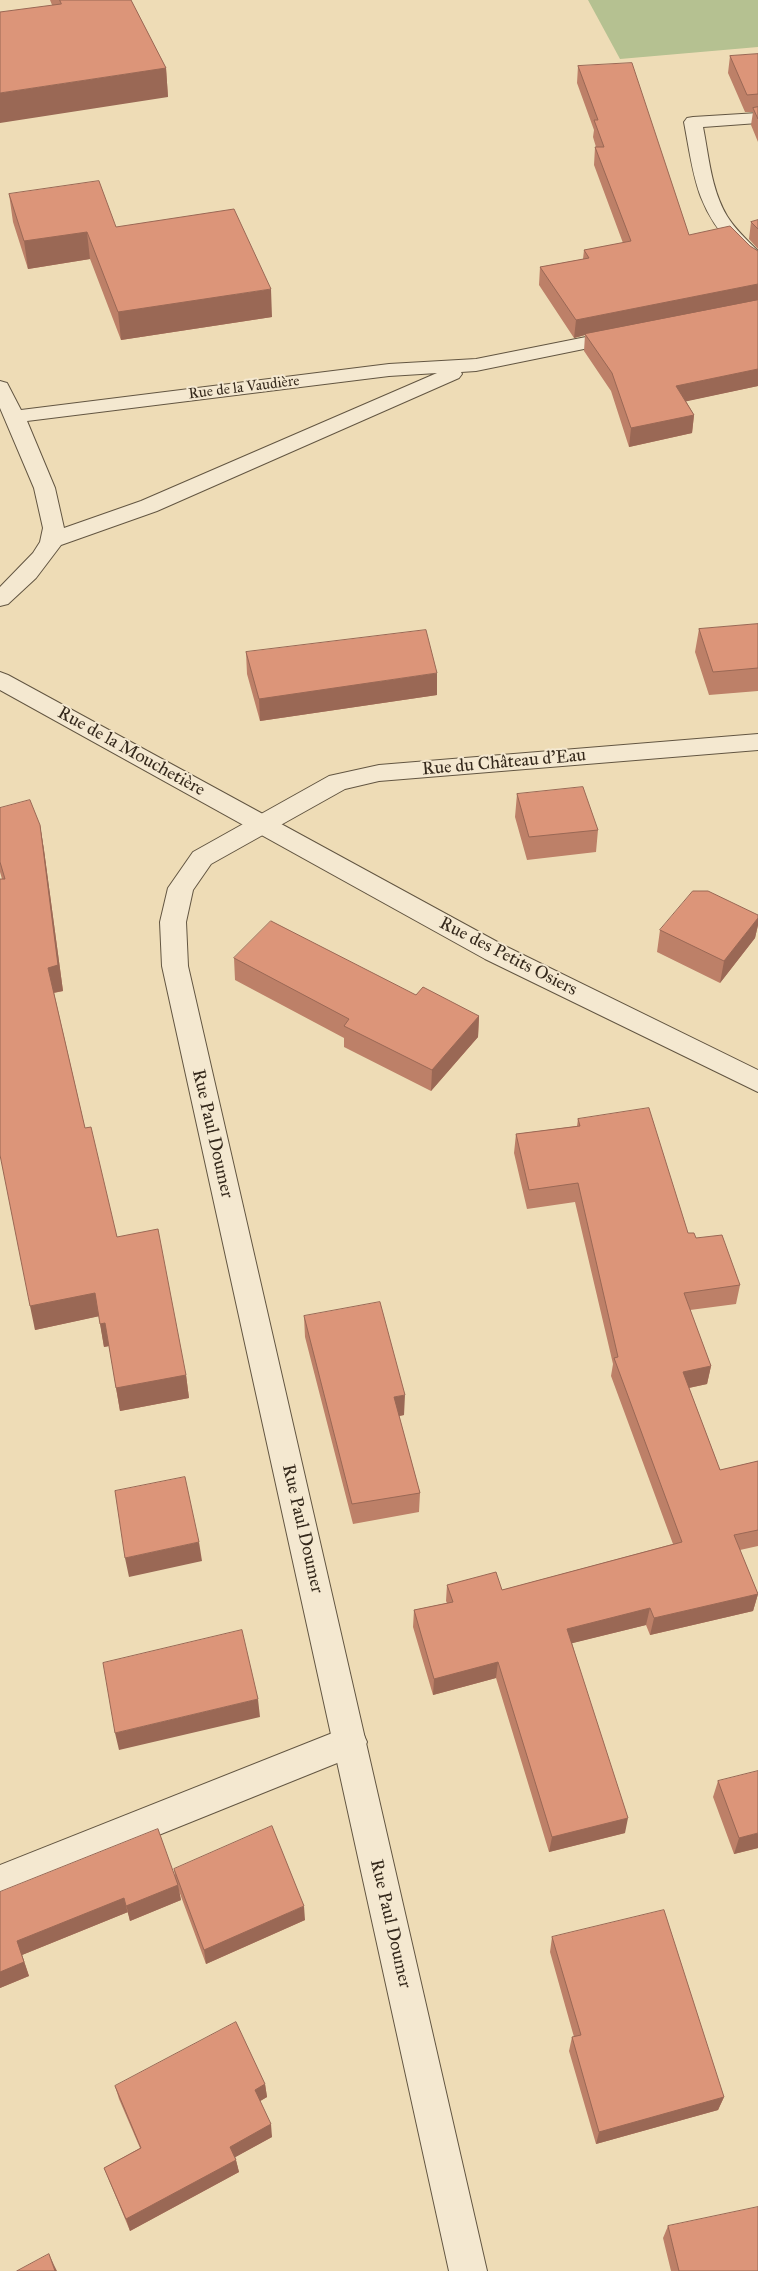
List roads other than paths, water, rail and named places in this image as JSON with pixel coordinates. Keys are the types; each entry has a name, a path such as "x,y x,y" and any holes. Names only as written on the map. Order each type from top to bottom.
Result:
{"street":[{"path":"758,118 693,122 708,194 714,209 722,222 758,262"},
{"name":"Rue de la Vaudière","path":"13,417 389,370 476,364 639,332"},
{"name":"Rue de la Vaudière","path":"52,540 149,506 428,383 476,364"},
{"path":"0,387 48,495 53,521 52,540 36,566 0,599"},
{"name":"Rue de la Mouchetière","path":"0,680 261,824"},
{"name":"Rue du Château d'Eau","path":"261,824 338,782 379,773 758,742"},
{"name":"Rue des Petits Osiers","path":"261,824 494,952 758,1082"},
{"name":"Rue Paul Doumer","path":"261,824 202,858 181,888 172,922 175,966 468,2271"},
{"path":"0,1882 350,1742"}]}
